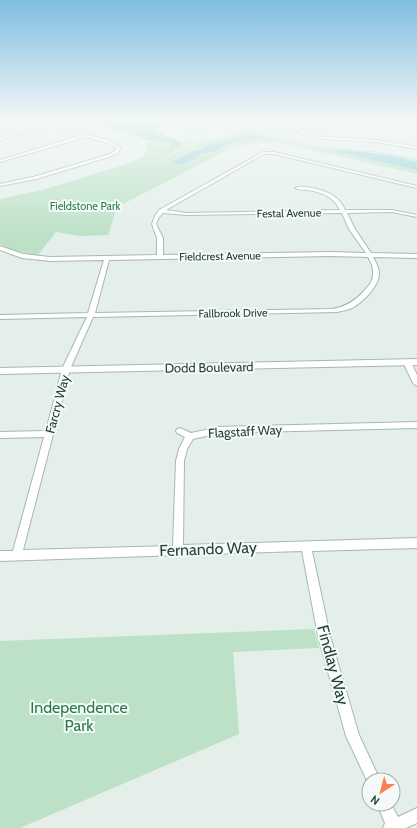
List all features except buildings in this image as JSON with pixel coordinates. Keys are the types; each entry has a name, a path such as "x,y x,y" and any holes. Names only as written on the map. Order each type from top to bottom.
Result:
{"street":[{"path":"0,185 34,178 92,161"},
{"path":"160,257 160,238 154,224 156,216 161,211 248,161"},
{"path":"304,161 417,187"},
{"name":"Fallbrook Drive","path":"0,317 340,310 353,305 375,280 376,271 369,255 352,230 337,202 331,197 305,188 297,188"},
{"name":"Festal Avenue","path":"161,211 186,214 392,211 417,216"},
{"name":"Fieldcrest Avenue","path":"0,248 22,256 50,259 369,255 417,256"},
{"name":"Farcry Way","path":"17,555 66,370 91,315 107,258"},
{"path":"407,362 417,384"},
{"name":"Dodd Boulevard","path":"0,371 417,362"},
{"name":"Flagstaff Way","path":"178,550 180,462 183,448 190,436 219,430 417,425"},
{"path":"180,431 190,436"},
{"path":"0,435 49,434"},
{"name":"Fernando Way","path":"0,556 417,543"},
{"name":"Findlay Way","path":"306,546 324,636 351,729 370,772"},
{"path":"387,812 392,827 417,815"}],"green space":[{"name":"Fieldstone Park","path":"135,161 175,161 172,162 179,165 187,161 207,161 117,207 108,235 80,236 56,232 38,255 9,248 0,244 0,199 42,190"},
{"name":"Fieldstone Park","path":"358,161 375,161 417,170 417,174"},
{"name":"Independence Park","path":"314,629 319,648 233,652 239,734 20,828 0,828 0,641"}],"water":[{"path":"175,161 191,161 181,165 172,162"},
{"path":"375,161 411,161 417,162 417,170"}]}
